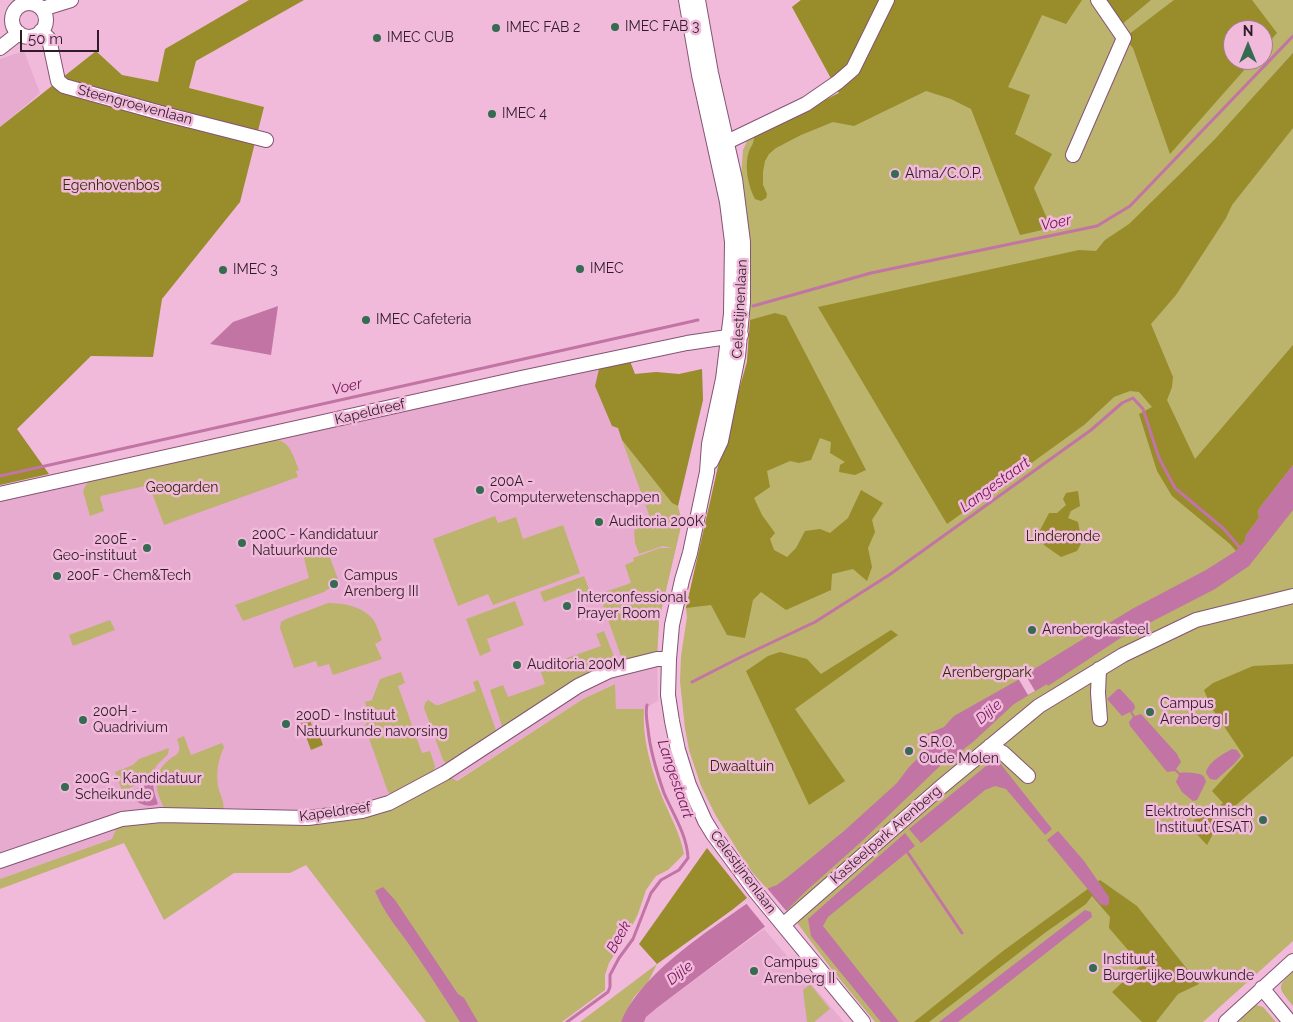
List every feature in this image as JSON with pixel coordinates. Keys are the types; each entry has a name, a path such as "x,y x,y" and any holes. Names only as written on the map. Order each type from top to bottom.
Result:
{"street":[{"path":"42,10 71,0"},
{"name":"Celestijnenlaan","path":"686,0 698,75 735,179 743,242 743,302 735,335 732,392 721,442 707,472 672,625 669,659 669,702 678,750 689,785 705,821 755,891 864,1022"},
{"name":"Celestijnenlaan","path":"698,0 721,143"},
{"path":"721,143 806,104 833,86 853,69 886,0"},
{"path":"1072,155 1124,38 1098,0"},
{"path":"31,3 42,10 46,22 45,27 41,31 33,36 24,36 16,29 14,14 21,5 31,3"},
{"path":"0,41 16,29"},
{"path":"0,48 16,29"},
{"name":"Steengroevenlaan","path":"41,31 49,39 58,81 64,86 266,140"},
{"name":"Kapeldreef","path":"0,494 520,378 735,335"},
{"name":"Kasteelpark Arenberg","path":"782,923 1039,706 1123,655 1196,620 1293,596"},
{"name":"Kapeldreef","path":"0,861 122,819 160,815 308,818 362,811 389,803 445,773 586,682 610,671 657,659 669,659"},
{"path":"1099,669 1100,719"},
{"path":"990,746 1003,753 1028,776"},
{"path":"1226,1022 1293,961"},
{"path":"1262,988 1290,1022"}],"shaded area":[{"path":"24,51 40,93 0,127 0,59"},
{"name":"Campus Arenberg III","path":"626,356 635,374 656,372 679,374 702,369 703,400 678,506 682,522 659,620 657,659 658,701 644,709 616,709 614,684 583,699 456,781 448,776 389,803 112,839 0,879 0,494"},
{"name":"Campus Arenberg II","path":"764,929 844,1022 644,1022 646,1017 658,1007"}],"green space":[{"name":"Egenhovenbos","path":"249,0 304,0 196,61 189,88 264,107 240,202 162,299 153,357 91,356 17,429 49,474 0,485 0,127 96,51 122,75 158,82 165,49"},
{"name":"Arenbergpark","path":"801,0 1293,0 1293,941 1203,1022 875,1022 795,920 752,872 716,816 701,786 689,750 685,728 680,682 681,656 687,617 686,608 720,458 747,362 750,320 748,232 741,177 743,150 748,139 839,93 792,7"},
{"path":"801,0 1082,0 1066,24 1042,15 1008,87 1030,95 1015,134 1052,154 1034,188 1051,228 1020,235 971,109 951,99 926,91 854,126 833,122 776,148 765,161 763,185 767,194 766,198 761,201 755,199 750,188 747,169 749,151 754,136 839,93 792,7"},
{"path":"1105,0 1151,0 1121,25"},
{"path":"1174,0 1252,0 1267,20 1223,20 1223,70 1244,70 1170,154 1133,48 1124,38"},
{"path":"1273,28 1277,33 1273,38"},
{"path":"1293,53 1293,128 1232,205 1226,218 1176,295 1151,324 1173,377 1172,387 1167,400 1195,459 1293,345 1293,465 1261,506 1258,511 1259,518 1246,535 1245,541 1236,551 1172,496 1157,471 1139,414 1152,407 1139,392 1130,391 1114,397 1084,425 947,524 818,307 1079,250 1096,251 1105,240 1129,224 1215,139"},
{"path":"775,313 786,316 866,470 855,475 839,472 840,465 845,462 830,453 831,442 820,438 811,460 799,463 790,461 767,471 770,487 754,498 762,515 775,533 770,539 774,550 787,557 796,548 805,531 820,529 830,533 848,518 861,490 883,503 872,520 875,532 868,548 872,567 867,581 853,569 832,574 831,590 786,610 761,592 753,600 745,638 727,635 711,605 686,608 720,458 747,362 750,320"},
{"path":"630,361 635,374 656,372 679,374 702,369 703,400 678,506 672,503 622,440 618,428 612,426 595,386 599,369"},
{"name":"Geogarden","path":"275,440 284,443 291,450 299,470 296,471 298,477 164,525 149,485 101,496 104,511 90,516 83,491 87,483 93,479"},
{"path":"622,440 672,503 678,506 682,522 659,620 657,659 623,662 599,594 631,583 625,565 634,561 633,558 660,548 672,548 663,546 639,554 635,543 634,530 652,523"},
{"name":"Linderonde","path":"1078,491 1080,506 1071,511 1068,518 1078,522 1082,542 1077,551 1061,557 1044,545 1039,532 1049,513 1057,513 1066,505 1063,499 1066,493"},
{"path":"495,516 498,523 516,517 523,539 563,525 580,573 493,605 488,594 458,606 433,539"},
{"path":"326,547 338,579 334,585 324,592 243,621 235,605 309,578 303,554"},
{"path":"584,576 592,597 584,600 580,589 544,602 540,592"},
{"path":"515,601 524,625 487,639 491,651 480,656 466,619"},
{"path":"328,603 352,606 372,618 382,640 375,644 382,659 333,675 329,664 318,667 316,661 294,668 280,628 281,622"},
{"path":"110,620 115,630 73,646 69,635"},
{"path":"891,630 898,635 795,709 845,781 809,805 746,671 768,656 780,652 807,659 821,674"},
{"path":"604,631 617,664 503,729 490,690 503,685 508,697 545,684 541,672 565,663 564,659 601,646 596,634"},
{"path":"1293,664 1293,756 1222,817 1207,845 1191,828 1194,820 1209,814 1223,803 1212,791 1244,756 1211,707 1204,690 1213,683 1253,666"},
{"path":"401,672 405,683 398,686 422,753 430,751 435,766 433,774 393,795 388,792 365,727 369,715 365,702 372,700 380,679"},
{"path":"478,680 497,733 447,764 443,760 424,708 425,703 428,700 439,705 476,691 473,682"},
{"path":"615,684 616,709 644,709 645,739 650,760 659,789 680,837 684,854 668,870 656,876 646,890 631,928 609,963 605,975 605,990 562,1022 426,1022 306,865 290,873 234,873 164,920 124,843 0,889 0,879 112,839 118,824 151,820 321,823 448,776 457,781 583,699"},
{"path":"310,720 314,732 318,732 323,745 311,750 301,723"},
{"path":"184,736 191,755 222,743 224,747 217,779 223,802 223,810 165,810 157,789 157,776 164,764 178,753 177,739"},
{"path":"169,748 168,754 157,765 148,780 131,787 123,793 115,772 133,765 139,759"},
{"path":"707,848 747,898 657,964 639,944"},
{"path":"1100,880 1137,906 1199,984 1178,994 1156,1022 1142,1022 1112,992 1141,965 1109,928 1110,917 1092,896 1086,904 1046,932 929,1022 914,1022 1003,951"},
{"path":"657,964 648,982 634,997 621,1022 580,1022"},
{"path":"1293,971 1293,1006 1282,991 1281,985"},
{"path":"810,984 830,1009 814,1022 807,1022 803,990"},
{"path":"1256,1005 1263,1007 1276,1022 1239,1022 1240,1018"}],"water":[{"path":"278,306 271,355 210,344 233,322"},
{"name":"Dijle","path":"1293,465 1293,510 1249,566 1215,589 1122,637 1048,686 1047,684 1014,704 950,764 941,765 787,910 658,1007 646,1017 644,1022 621,1022 632,1002 665,965 708,931 789,876 844,831 897,783 909,767 934,742 927,734 944,727 954,716 1025,676 1132,609 1206,570 1236,551 1245,541 1246,535 1259,518 1258,511 1261,506"},
{"path":"1118,689 1134,704 1135,708 1132,712 1135,716 1141,714 1177,754 1181,762 1176,769 1180,773 1197,774 1204,777 1206,782 1197,800 1193,801 1182,792 1176,782 1179,775 1175,771 1167,772 1130,726 1129,722 1133,717 1130,712 1122,716 1107,699"},
{"path":"1232,749 1237,750 1241,756 1216,780 1210,779 1206,773 1207,769 1216,759"},
{"path":"999,762 1052,829 1045,835 1006,789 995,786 985,790 921,843 909,829 986,766"},
{"path":"156,773 153,785 158,804 150,806 137,802 129,792 148,784"},
{"path":"1058,831 1084,861 1109,897 1107,906 1100,904 1047,840"},
{"path":"905,833 915,846 828,917 823,926 899,1022 881,1022 811,936 808,919"},
{"path":"383,887 395,900 458,994 464,998 478,1022 460,1022 423,964 384,909 375,891"},
{"path":"1085,910 1091,912 1092,917 958,1022 939,1022"}],"pier":[{"path":"1025,674 1035,691 1028,695 1018,678"},
{"path":"766,887 788,913 767,929 745,902"}],"waterway":[{"name":"Voer","path":"753,306 871,273 1097,226 1130,206 1293,36"},
{"name":"Voer","path":"0,476 698,320"},
{"name":"Langestaart","path":"692,682 815,622 889,575 1091,430 1122,403 1133,398 1143,409 1159,458 1175,488 1224,529 1241,549"},
{"name":"Beek","path":"567,1022 608,992 610,975 619,958 633,939 651,893 661,880 679,870 688,858 685,841 664,793 654,761 650,745 647,705"},
{"path":"908,853 962,933"}],"place":[{"name":"IMEC FAB 3","path":"615,27"},
{"name":"IMEC FAB 2","path":"496,28"},
{"name":"IMEC CUB","path":"377,38"},
{"name":"IMEC 4","path":"492,114"},
{"name":"Alma/C.O.P.","path":"895,174"},
{"name":"IMEC","path":"580,269"},
{"name":"IMEC 3","path":"223,270"},
{"name":"IMEC Cafeteria","path":"366,320"},
{"name":"200A - Computerwetenschappen","path":"480,490"},
{"name":"Auditoria 200K","path":"599,522"},
{"name":"200C - Kandidatuur Natuurkunde","path":"242,543"},
{"name":"200E - Geo-instituut","path":"147,548"},
{"name":"200F - Chem&Tech","path":"57,576"},
{"name":"Campus Arenberg III","path":"334,584"},
{"name":"Interconfessional Prayer Room","path":"567,606"},
{"name":"Arenbergkasteel","path":"1032,630"},
{"name":"Auditoria 200M","path":"517,665"},
{"name":"Campus Arenberg I","path":"1150,712"},
{"name":"200H - Quadrivium","path":"83,720"},
{"name":"200D - Instituut Natuurkunde navorsing","path":"286,724"},
{"name":"S.R.O. Oude Molen","path":"909,751"},
{"name":"200G - Kandidatuur Scheikunde","path":"65,787"},
{"name":"Elektrotechnisch Instituut (ESAT)","path":"1263,820"},
{"name":"Instituut Burgerlijke Bouwkunde","path":"1093,968"},
{"name":"Campus Arenberg II","path":"754,971"}],"park label":[{"name":"Dwaaltuin","path":"742,767"}]}
